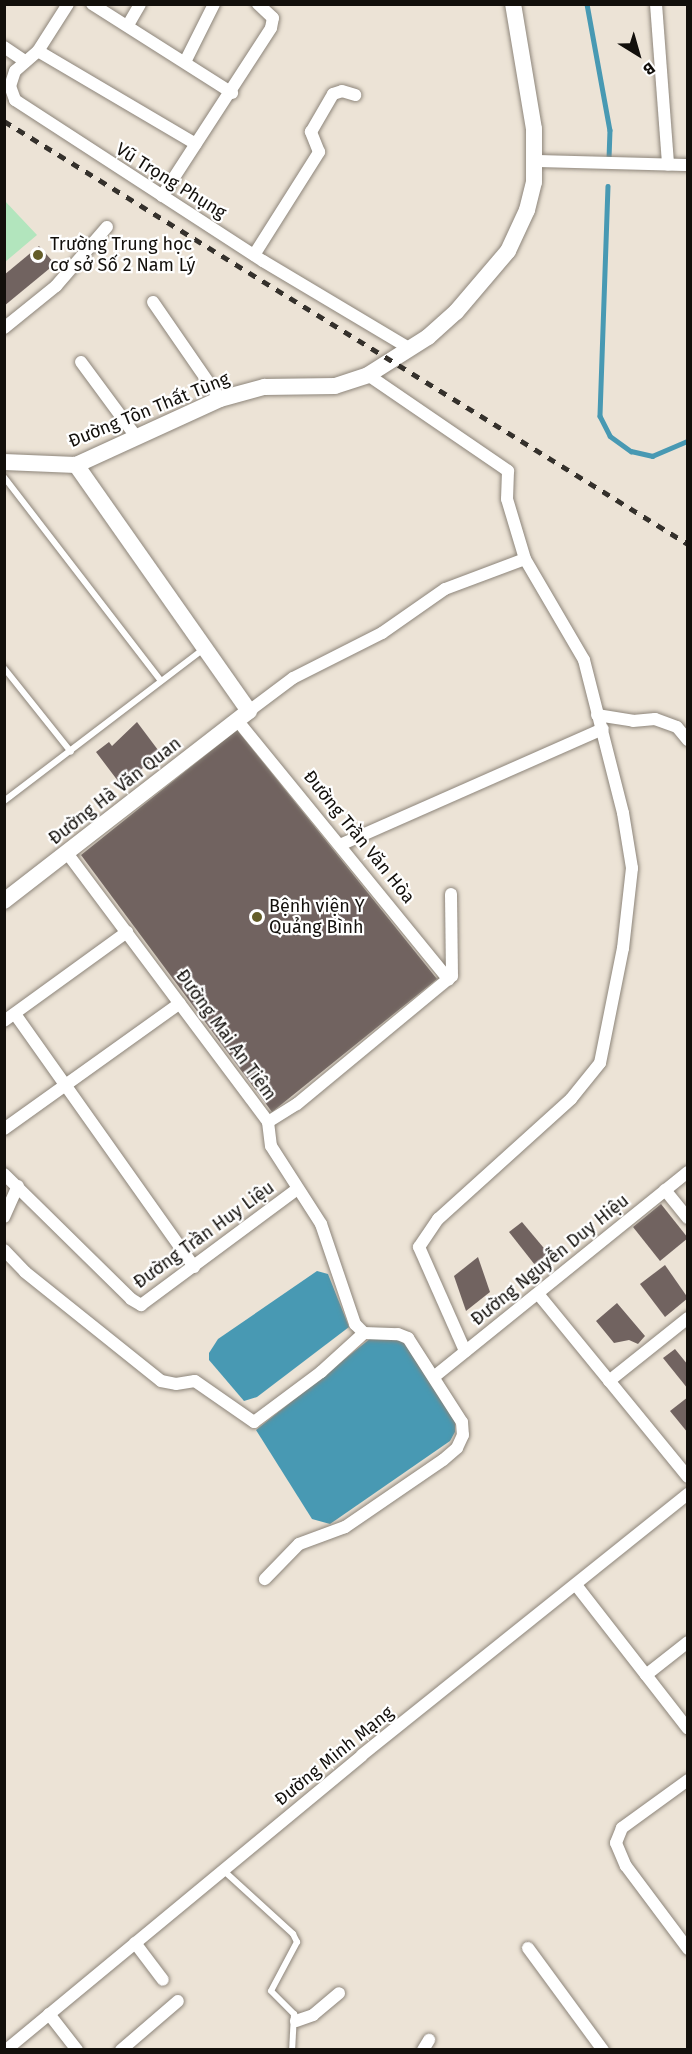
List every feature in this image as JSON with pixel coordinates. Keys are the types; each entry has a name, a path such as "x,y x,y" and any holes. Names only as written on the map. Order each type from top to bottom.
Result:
{"street":[{"name":"Vũ Trọng Phụng","path":"68,4 38,51 15,71 10,86 15,100 254,255 409,348"},
{"path":"92,4 232,93"},
{"path":"128,25 140,4"},
{"path":"185,62 214,4"},
{"path":"162,196 232,93 273,23 273,18 258,4"},
{"name":"Đường Tôn Thất Tùng","path":"4,462 76,465 220,399 264,387 335,386 368,375 409,348 456,312 507,251 527,210 535,161 534,129 513,4"},
{"path":"656,4 668,165"},
{"path":"4,47 25,62"},
{"path":"38,51 196,144"},
{"path":"254,255 319,152 311,132 333,94 342,91 355,95"},
{"path":"535,161 687,165"},
{"path":"4,328 56,286 107,227"},
{"path":"153,302 220,399"},
{"path":"81,362 136,438"},
{"path":"368,375 508,471 507,499 525,559 584,660 597,715 603,729 632,868 623,948 600,1063 584,1086 438,1218 423,1238 419,1256 465,1351"},
{"name":"Đường Trần Văn Hòa","path":"76,465 205,647 243,715 449,981"},
{"path":"243,715 293,678 382,633 445,589 525,559"},
{"name":"Đường Hà Văn Quan","path":"4,901 243,715"},
{"path":"597,715 633,721 656,719 677,727 687,740"},
{"path":"342,844 603,729"},
{"name":"Đường Mai An Tiêm","path":"67,853 268,1122 271,1146 321,1224 355,1324 364,1333"},
{"path":"268,1122 297,1104 449,981 454,970 451,894"},
{"path":"127,932 10,1018 66,1085 194,1267"},
{"path":"4,1129 180,1003"},
{"name":"Đường Nguyễn Duy Hiệu","path":"435,1376 539,1295 687,1172"},
{"name":"Đường Trần Huy Liệu","path":"4,1174 131,1299 141,1305 297,1189"},
{"path":"4,1217 18,1186"},
{"path":"665,1190 687,1218"},
{"path":"4,1250 160,1381 176,1384 195,1381 254,1422 321,1372 364,1333 398,1334 408,1338 435,1376 462,1422 463,1435 457,1448 345,1527 299,1544 266,1579"},
{"path":"539,1295 687,1477"},
{"path":"609,1381 687,1318"},
{"name":"Đường Minh Mạng","path":"6,2049 687,1494"},
{"path":"576,1585 687,1730"},
{"path":"646,1675 687,1642"},
{"path":"687,1780 622,1828 616,1842 626,1866 687,1949"},
{"path":"135,1943 164,1980"},
{"path":"528,1948 603,2049"},
{"path":"296,2021 313,2015 339,1993"},
{"path":"121,2049 178,2001"},
{"path":"49,2014 77,2049"}],"lane":[{"path":"4,477 161,681"},
{"path":"4,801 71,752 205,647"},
{"path":"4,668 71,752"},
{"path":"223,1870 293,1934 297,1942 271,1991 294,2014 296,2021 292,2049"}],"green space":[{"path":"4,200 37,235 5,262 4,262"}],"water":[{"path":"317,1271 328,1274 349,1327 257,1397 244,1401 209,1360 209,1353 218,1339"},
{"path":"371,1338 403,1338 434,1382 455,1422 455,1432 450,1441 330,1524 312,1519 256,1430"}],"building":[{"path":"39,246 55,264 4,306 4,275"},
{"path":"137,722 161,754 121,785 96,752 109,742 112,746"},
{"name":"Bệnh viện Y Quảng Bình","path":"237,730 437,979 272,1112 81,855"},
{"path":"661,1204 688,1238 660,1261 633,1227"},
{"path":"522,1222 548,1253 535,1265 509,1232"},
{"path":"478,1257 490,1292 466,1311 454,1276"},
{"path":"665,1265 688,1298 665,1317 640,1284"},
{"path":"617,1303 645,1336 638,1344 629,1340 614,1343 596,1321"},
{"path":"675,1349 688,1365 688,1389 663,1358"},
{"path":"688,1397 688,1433 670,1411"}],"waterway":[{"path":"587,4 610,130 609,161"},
{"path":"608,186 600,416 610,436 631,451 652,456 688,441"}],"railway":[{"path":"4,121 688,544"}],"place":[{"name":"Trường Trung học cơ sở Số 2 Nam Lý","path":"38,255"},
{"name":"Bệnh viện Y Quảng Bình","path":"257,917"}]}
